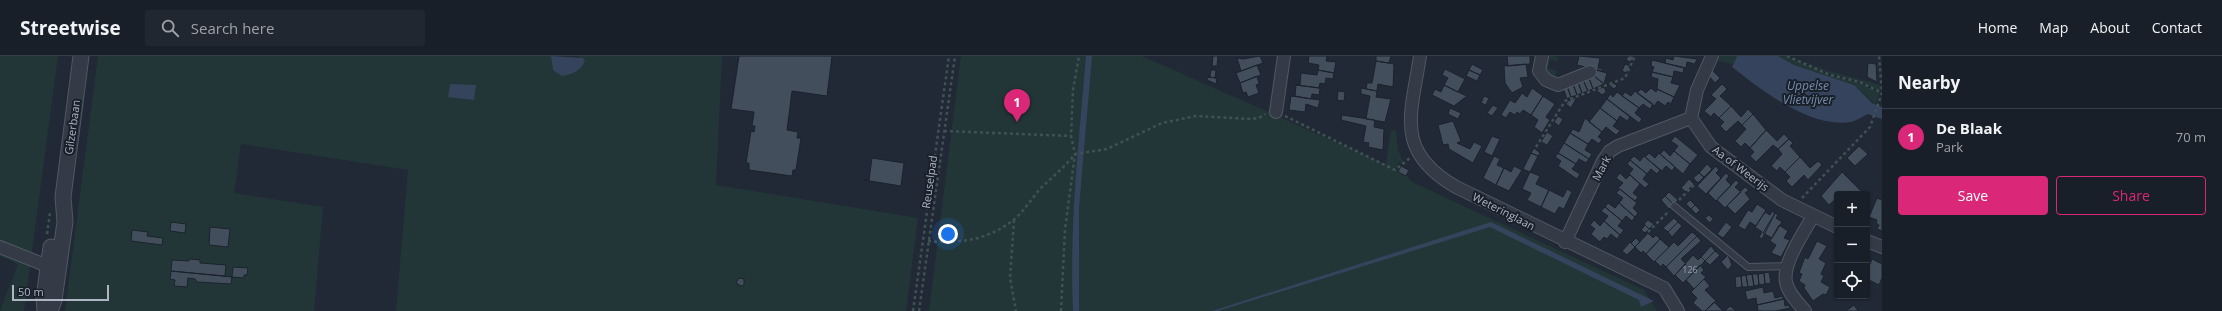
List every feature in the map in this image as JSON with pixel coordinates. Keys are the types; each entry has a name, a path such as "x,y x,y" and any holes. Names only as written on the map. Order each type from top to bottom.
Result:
{"street":[{"name":"Gilzerbaan","path":"50,311 54,300 54,222 63,197 81,56"},
{"path":"1276,112 1284,56"},
{"name":"Weteringlaan","path":"1420,56 1409,124 1411,138 1425,162 1444,181 1565,242 1644,277 1664,288 1678,311"},
{"path":"1542,56 1539,71 1546,80 1558,85 1590,72"},
{"path":"1691,118 1697,90 1712,56"},
{"name":"Aa of Weerijs","path":"1691,118 1712,147 1782,200 1834,226"},
{"name":"Mark","path":"1565,242 1603,161 1610,151 1618,146 1691,118"},
{"path":"1805,311 1795,300 1786,283 1787,266 1813,216"},
{"path":"1870,242 1882,248"},
{"path":"0,248 53,268"},
{"name":"Gilzerbaan","path":"45,311 44,298 53,268"}],"lane":[{"path":"1674,206 1748,267 1787,266"}],"path":[{"name":"Reuselpad","path":"913,311 948,56"},
{"name":"Reuselpad","path":"919,311 955,56"},
{"path":"1061,311 1065,230 1075,154 1071,136 1073,90 1079,56"},
{"path":"1536,147 1565,101 1625,78 1635,56"},
{"path":"1787,56 1830,75 1860,82 1882,93"},
{"path":"1794,206 1863,136 1872,120 1882,93 1879,56"},
{"path":"928,241 961,242 986,236 1014,220 1041,188 1063,170 1075,154 1107,149 1162,123 1196,116 1250,119 1259,118 1270,110 1395,170 1418,152"},
{"path":"944,132 1071,136"},
{"path":"1014,220 1010,278 1016,311"}],"shaded area":[{"path":"0,56 58,56 24,311 0,311 18,264 0,256"},
{"path":"98,56 551,56 553,70 580,57 578,56 722,56 716,185 918,218 906,311 396,311 408,170 241,144 234,193 323,207 314,311 65,311"},
{"path":"961,56 1142,56 1387,165 1391,130 1396,131 1398,150 1403,162 1402,164 1399,162 1396,169 1404,172 1412,182 1644,290 1657,311 929,311"},
{"path":"1546,56 1556,56 1559,61 1550,60 1548,68 1557,71 1554,78 1544,71"},
{"path":"1717,56 1737,56 1733,64 1715,60"},
{"path":"1778,56 1786,56 1830,75 1859,83 1880,93 1875,104 1854,85 1794,65"},
{"path":"1789,56 1829,71 1880,85 1880,91 1860,82 1831,74"}],"water":[{"path":"551,56 583,58 585,61 575,72 562,76 553,70"},
{"path":"1086,56 1092,56 1079,208 1079,311 1073,311 1072,247"},
{"name":"Uppelse Vlietvijver","path":"1737,56 1778,56 1794,65 1854,85 1872,103 1882,107 1882,119 1868,114 1851,122 1835,122 1803,114 1772,97 1732,67"},
{"path":"450,84 476,85 474,100 448,97"},
{"path":"1491,222 1654,301 1641,307 1639,300 1490,227 1218,311 1212,311"}],"building":[{"path":"739,56 832,56 827,96 792,91 787,130 798,132 797,138 801,138 796,170 793,170 792,176 749,170 749,163 746,163 751,131 754,132 755,126 752,126 754,112 731,109"},
{"path":"1213,56 1218,56 1217,66 1212,66"},
{"path":"1260,56 1263,63 1241,71 1237,58 1243,59"},
{"path":"1309,56 1327,56 1326,61 1336,62 1334,73 1318,70 1319,65 1308,63"},
{"path":"1376,56 1391,56 1389,63 1376,61"},
{"path":"1507,56 1530,56 1530,64 1508,66"},
{"path":"1579,56 1600,58 1598,68 1603,69 1602,71 1577,65"},
{"path":"1628,56 1634,56 1631,62 1626,60"},
{"path":"1674,56 1697,59 1695,64 1687,62 1686,68 1665,63 1666,58 1673,60"},
{"path":"1652,60 1684,68 1683,73 1674,71 1673,77 1652,72 1654,67 1651,66"},
{"path":"1376,61 1394,64 1393,87 1378,84 1377,91 1366,89 1367,83 1372,83"},
{"path":"1868,63 1876,64 1877,82 1867,77"},
{"path":"1472,64 1483,70 1480,75 1469,70"},
{"path":"1526,64 1528,77 1520,78 1523,87 1512,93 1505,83 1504,66"},
{"path":"1625,64 1630,66 1626,73 1622,71"},
{"path":"1257,65 1261,75 1240,83 1236,73"},
{"path":"1445,69 1465,79 1458,92 1444,85 1448,78 1442,75"},
{"path":"1211,70 1216,70 1215,78 1208,77 1210,77"},
{"path":"1318,70 1334,73 1333,79 1326,78 1325,84 1320,83 1319,88 1296,85 1300,85 1301,73 1317,75"},
{"path":"1469,70 1480,75 1477,81 1466,76"},
{"path":"1596,70 1607,73 1604,84 1594,76"},
{"path":"1712,70 1720,78 1715,83 1709,76"},
{"path":"1652,72 1673,77 1671,83 1680,85 1674,97 1657,89 1658,79 1651,77"},
{"path":"1257,76 1259,84 1256,85 1259,93 1248,97 1246,92 1243,93 1240,83"},
{"path":"1594,76 1604,84 1593,89 1589,78"},
{"path":"1208,77 1217,78 1216,84 1207,80"},
{"path":"1589,78 1593,89 1588,91 1583,80"},
{"path":"1583,80 1588,91 1582,93 1578,82"},
{"path":"1578,82 1582,93 1577,95 1573,84"},
{"path":"1614,83 1617,86 1614,89 1609,85"},
{"path":"1573,84 1577,95 1571,97 1567,86"},
{"path":"1722,84 1727,89 1720,96 1731,106 1719,118 1714,113 1711,117 1704,111 1716,99 1711,95"},
{"path":"1296,85 1320,88 1319,95 1312,94 1311,99 1295,96"},
{"path":"1444,85 1467,96 1454,106 1432,95 1435,89 1441,92"},
{"path":"1567,86 1571,97 1567,99 1563,88"},
{"path":"1604,87 1606,92 1602,95 1596,90"},
{"path":"1361,88 1377,91 1376,97 1391,99 1385,122 1366,119 1370,96 1361,94"},
{"path":"1532,88 1543,96 1531,115 1523,110 1520,114 1517,112 1515,115 1510,112 1506,118 1501,115 1510,100 1515,103 1522,93 1527,97"},
{"path":"1651,88 1656,92 1657,89 1674,97 1671,104 1668,102 1665,106 1658,101 1654,106 1637,93 1641,89 1646,93"},
{"path":"1338,91 1345,92 1344,101 1337,100"},
{"path":"1635,91 1653,104 1650,109 1643,104 1639,108 1622,96 1625,92 1631,96"},
{"path":"1617,92 1639,108 1635,113 1642,119 1639,123 1607,99 1610,94 1613,97"},
{"path":"1291,96 1320,100 1318,108 1306,104 1305,112 1289,110"},
{"path":"1484,96 1489,98 1486,105 1481,103"},
{"path":"1543,96 1555,104 1546,117 1550,120 1542,133 1534,127 1538,120 1531,115"},
{"path":"1577,97 1571,108 1566,104 1568,101"},
{"path":"1607,99 1630,117 1627,121 1620,116 1617,121 1600,108"},
{"path":"1493,105 1498,108 1492,116 1487,113"},
{"path":"1731,106 1741,117 1748,109 1753,114 1742,125 1738,121 1726,132 1720,126 1724,122 1719,118"},
{"path":"1450,108 1461,113 1458,119 1448,114"},
{"path":"1600,108 1617,121 1613,126 1620,131 1616,135 1606,127 1602,132 1589,122"},
{"path":"1753,114 1766,130 1750,148 1745,143 1741,147 1735,141 1746,129 1742,125"},
{"path":"1342,115 1375,120 1374,127 1384,129 1383,150 1368,147 1369,143 1363,142 1366,126 1341,120"},
{"path":"1558,116 1563,119 1559,126 1554,122"},
{"path":"1585,118 1602,132 1598,137 1602,139 1599,144 1592,139 1588,144 1570,133 1573,129 1579,132"},
{"path":"1453,121 1461,141 1457,143 1470,149 1474,142 1482,146 1473,163 1449,149 1448,144 1443,145 1438,125"},
{"path":"1766,130 1777,141 1784,134 1789,139 1778,149 1773,145 1756,162 1750,156 1754,152 1750,148"},
{"path":"1547,132 1553,136 1547,145 1541,142"},
{"path":"1570,133 1588,144 1585,150 1592,154 1589,159 1564,143"},
{"path":"1492,136 1500,139 1492,156 1484,152"},
{"path":"1675,136 1698,155 1690,164 1674,151 1678,146 1671,141"},
{"path":"1789,139 1793,143 1790,146 1800,157 1785,172 1780,167 1777,171 1771,166 1782,154 1778,149"},
{"path":"1564,143 1589,159 1586,163 1579,159 1576,164 1558,153"},
{"path":"1859,146 1868,154 1855,166 1847,158"},
{"path":"1534,148 1540,153 1538,156 1531,153"},
{"path":"1664,150 1670,156 1674,151 1690,164 1683,174 1660,154"},
{"path":"1531,153 1538,156 1530,172 1523,169"},
{"path":"1558,153 1576,164 1572,169 1580,174 1577,179 1558,166 1561,161 1555,157"},
{"path":"1649,153 1655,158 1659,153 1675,167 1672,171 1666,166 1662,171 1645,157"},
{"path":"1494,156 1500,159 1497,165 1504,168 1496,185 1483,178"},
{"path":"1634,156 1640,161 1644,156 1660,170 1657,174 1651,169 1647,174 1630,160"},
{"path":"1800,157 1810,168 1818,161 1822,165 1808,180 1804,175 1792,187 1786,181 1790,177 1785,172"},
{"path":"872,158 904,163 901,186 864,180 869,180"},
{"path":"1630,160 1647,174 1643,179 1649,184 1645,188 1629,174 1633,169 1627,164"},
{"path":"1707,164 1712,169 1704,177 1699,173"},
{"path":"1401,166 1409,170 1406,176 1398,172"},
{"path":"1514,166 1522,170 1509,191 1496,185 1504,168 1511,172"},
{"path":"1716,166 1719,170 1716,173 1721,178 1706,194 1697,186"},
{"path":"1530,172 1540,176 1536,184 1549,190 1541,207 1527,200 1531,193 1522,189"},
{"path":"1842,172 1861,191 1834,191 1834,201 1829,205 1821,196"},
{"path":"1620,173 1626,179 1630,175 1640,184 1633,193 1638,197 1635,201 1618,188 1623,183 1616,178"},
{"path":"1699,173 1704,177 1698,183 1693,178"},
{"path":"1726,173 1729,176 1726,180 1731,185 1716,201 1708,193"},
{"path":"1689,179 1694,184 1686,192 1681,188"},
{"path":"1736,180 1739,183 1735,187 1741,192 1725,208 1717,200"},
{"path":"1745,187 1749,190 1745,193 1750,199 1735,214 1727,206 1725,208"},
{"path":"1567,189 1572,192 1564,209 1559,207 1555,214 1541,207 1549,190 1563,197"},
{"path":"1620,189 1637,203 1633,208 1638,213 1635,217 1619,203 1623,198 1616,193"},
{"path":"1669,192 1678,200 1674,205 1665,196"},
{"path":"1665,196 1674,205 1669,209 1661,200"},
{"path":"1877,198 1882,200 1882,231 1877,229 1879,225 1876,223 1877,220 1870,217"},
{"path":"1690,200 1695,205 1691,209 1686,204"},
{"path":"1608,203 1615,208 1619,203 1635,217 1632,221 1626,216 1622,221 1605,207"},
{"path":"1757,204 1766,210 1756,226 1750,222 1745,230 1738,226 1748,210 1752,212"},
{"path":"1695,205 1700,210 1696,214 1691,209"},
{"path":"1605,207 1622,221 1618,226 1624,230 1620,235 1604,221 1608,216 1601,211"},
{"path":"1772,211 1775,213 1762,239 1759,237 1762,232 1755,227 1765,212 1770,215"},
{"path":"1775,213 1778,215 1776,218 1782,222 1772,238 1763,233"},
{"path":"1709,215 1713,219 1710,223 1705,218"},
{"path":"1674,218 1678,222 1668,232 1663,228"},
{"path":"1594,220 1600,226 1604,221 1620,235 1617,239 1611,234 1607,239 1604,237 1600,242 1591,234 1595,229 1590,225"},
{"path":"1648,220 1654,224 1649,229 1644,224"},
{"path":"171,222 186,224 185,233 170,231"},
{"path":"1678,222 1682,226 1672,237 1668,232"},
{"path":"1726,222 1732,227 1723,238 1717,234"},
{"path":"1645,225 1649,229 1645,233 1641,230"},
{"path":"1779,225 1788,231 1784,238 1790,240 1781,257 1771,253 1776,245 1770,241"},
{"path":"210,227 230,229 228,247 209,245"},
{"path":"132,230 148,232 147,236 163,238 162,245 131,241"},
{"path":"1692,232 1697,236 1666,267 1663,264 1661,267 1655,261 1674,242 1678,246"},
{"path":"1648,233 1653,238 1656,235 1660,239 1646,254 1643,251 1641,253 1635,247"},
{"path":"1697,236 1701,241 1681,259 1686,264 1674,276 1666,267"},
{"path":"1636,238 1640,242 1635,247 1631,243"},
{"path":"1660,239 1669,247 1654,262 1646,254"},
{"path":"1817,241 1827,246 1819,259 1826,263 1821,274 1824,276 1821,282 1830,287 1826,295 1823,294 1813,301 1804,288 1805,285 1799,281 1802,274 1799,273 1805,257 1808,259"},
{"path":"1630,242 1635,247 1627,255 1622,251"},
{"path":"1711,246 1715,251 1705,261 1701,257"},
{"path":"1715,251 1720,255 1710,265 1705,261"},
{"path":"1693,255 1698,260 1701,257 1705,261 1683,283 1675,275"},
{"path":"1728,255 1732,265 1728,270 1721,262"},
{"path":"189,259 200,260 200,263 226,265 225,276 171,271 172,260 189,261"},
{"path":"1872,259 1882,264 1882,278 1879,285 1870,280 1870,264"},
{"path":"1700,265 1704,270 1701,273 1706,277 1694,289 1686,280"},
{"path":"233,267 248,268 247,275 244,275 244,278 232,277"},
{"path":"171,271 232,277 231,284 197,282 195,279 188,278 187,287 174,286 175,280 170,279"},
{"path":"1769,272 1771,283 1765,284 1764,273"},
{"path":"1764,273 1765,284 1759,285 1758,274"},
{"path":"1752,274 1754,286 1748,287 1746,275"},
{"path":"1752,274 1758,274 1759,285 1754,286"},
{"path":"1746,275 1748,287 1742,287 1741,276"},
{"path":"1741,276 1742,287 1736,288 1735,277"},
{"path":"739,278 744,279 744,285 741,286 736,283"},
{"path":"1704,279 1710,286 1705,290 1716,301 1705,311 1702,311 1693,303 1697,298 1691,292"},
{"path":"1763,287 1764,293 1773,291 1775,298 1783,296 1783,299 1757,305 1756,298 1747,300 1745,291"},
{"path":"1784,299 1785,306 1789,305 1790,308 1776,311 1758,311 1757,305"},
{"path":"1714,302 1723,311 1705,311"},
{"path":"1854,305 1858,311 1846,311"},
{"path":"1730,306 1736,311 1725,311"}],"place":[{"name":"De Blaak","path":"1017,122"}]}
